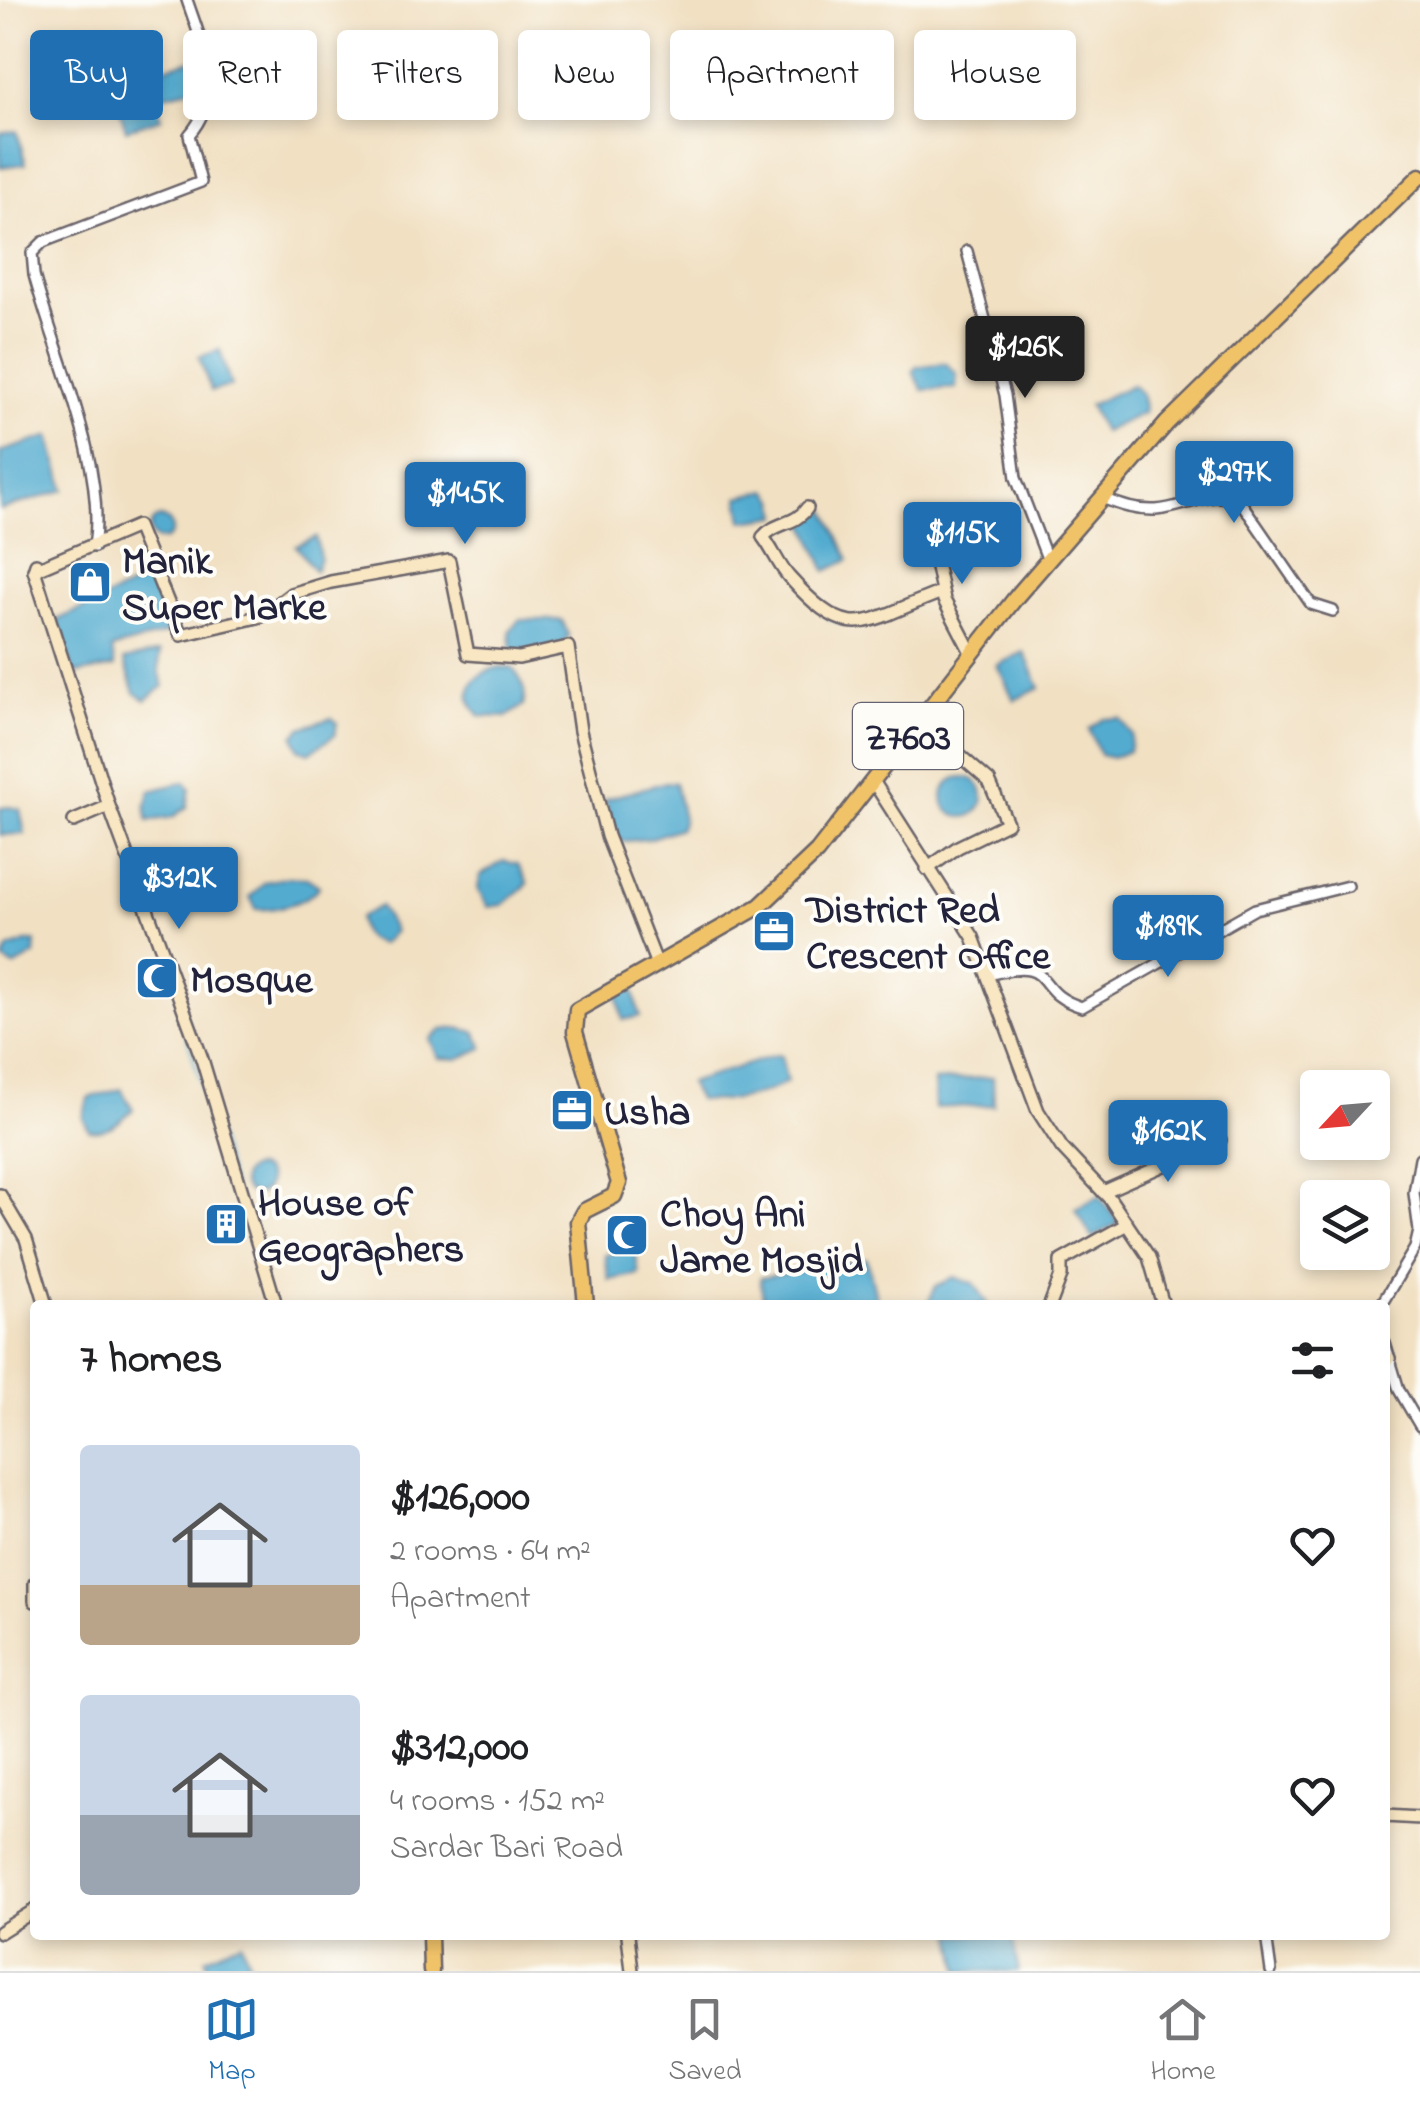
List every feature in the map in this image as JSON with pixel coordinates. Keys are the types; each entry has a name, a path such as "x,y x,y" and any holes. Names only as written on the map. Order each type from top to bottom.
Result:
{"main road":[{"name":"Z7603","path":"586,1300 578,1222 584,1211 614,1196 619,1183 574,1032 576,1010 760,906 817,852 972,654 1167,423 1420,176"},
{"path":"807,508 800,518 770,528 764,537 787,576 819,609 848,624 890,614 942,592"},
{"path":"274,1300 202,1059 109,806 35,566 94,547 137,526 181,636 262,616 291,594 331,582 450,560 468,654 519,658 568,647 580,731 607,836 656,962"},
{"path":"930,534 942,592 972,654"},
{"path":"920,721 989,781 1007,823 958,847 927,869"},
{"path":"872,782 973,937 1005,1033 1038,1111 1062,1148 1102,1192 1149,1257 1162,1300"},
{"path":"74,821 109,806"},
{"path":"1102,1192 1220,1140"},
{"path":"0,1195 5,1220 26,1240 44,1300"},
{"path":"1051,1300 1061,1261 1127,1224"},
{"path":"1390,1816 1420,1818"},
{"path":"0,1932 30,1913"},
{"path":"430,1940 431,1971"},
{"path":"629,1940 632,1971"}],"street":[{"path":"94,547 98,518 85,454 34,274 32,253 43,242 201,182 189,135 206,116 210,88 187,0"},
{"path":"967,251 1005,395 1016,478 1048,561"},
{"path":"1102,498 1129,509 1158,510 1222,494 1240,501 1312,604 1333,612"},
{"path":"988,976 1022,966 1033,969 1070,1004 1082,1007 1255,910 1348,886"},
{"path":"1384,1300 1415,1248 1419,1231 1414,1192 1420,1158"},
{"path":"1390,1367 1420,1426"},
{"path":"1267,1940 1271,1971"}],"water":[{"path":"183,62 183,91 163,95 163,68"},
{"path":"123,120 155,120 126,130"},
{"path":"17,131 26,164 0,167 0,133"},
{"path":"220,350 231,386 211,391 199,357"},
{"path":"946,363 957,375 956,388 923,390 913,372 916,367"},
{"path":"1132,385 1141,393 1145,412 1103,432 1089,405"},
{"path":"50,436 65,490 0,510 0,452"},
{"path":"768,490 776,499 779,516 743,521 739,497"},
{"path":"826,509 849,560 826,571 804,520"},
{"path":"161,518 169,521 169,537 161,540 153,537 150,529 153,521"},
{"path":"316,537 320,558 315,571 296,546"},
{"path":"150,578 168,633 112,649 115,667 74,674 57,620"},
{"path":"519,620 562,620 569,636 563,644 527,654 512,652 510,631"},
{"path":"160,652 159,671 164,686 146,700 135,693 124,660"},
{"path":"1024,652 1040,688 1014,700 997,665"},
{"path":"496,668 512,668 516,672 524,691 523,706 506,717 480,716 470,700 471,686 480,675"},
{"path":"332,718 337,723 335,735 309,753 299,749 294,736 301,728"},
{"path":"1120,718 1132,735 1129,751 1112,758 1100,755 1089,729 1104,719"},
{"path":"963,777 977,783 983,797 977,811 963,817 949,811 943,797 949,783"},
{"path":"185,782 190,788 187,807 173,817 148,821 150,791"},
{"path":"675,783 683,818 680,828 649,839 616,842 605,799"},
{"path":"0,808 20,809 25,834 0,835"},
{"path":"503,861 518,864 528,884 503,905 488,907 478,889 480,876"},
{"path":"307,878 319,886 308,897 291,904 256,909 250,897 265,882"},
{"path":"380,906 394,931 382,944 365,936 359,918"},
{"path":"36,942 35,955 14,967 3,960 8,949"},
{"path":"633,989 640,1016 623,1020 617,994"},
{"path":"442,1030 476,1032 483,1048 458,1059 438,1058 430,1039"},
{"path":"781,1056 787,1082 767,1092 733,1100 698,1100 689,1083"},
{"path":"993,1077 994,1105 935,1108 934,1081"},
{"path":"121,1089 133,1109 108,1128 89,1130 83,1118 88,1098"},
{"path":"255,1168 264,1172 268,1181 264,1190 255,1194 246,1190 242,1181 246,1172"},
{"path":"1099,1196 1119,1223 1092,1238 1076,1209"},
{"path":"635,1250 639,1274 609,1280 605,1255"},
{"path":"867,1259 877,1300 763,1300 760,1278"},
{"path":"954,1278 974,1283 986,1300 929,1300 936,1286"},
{"path":"954,1940 1013,1940 1019,1971 960,1971"},
{"path":"241,1942 249,1962 228,1971 211,1971 205,1958"}],"waterway":[{"path":"827,618 852,626"},
{"path":"182,1021 267,1300"}],"place":[{"name":"Manik Super Marke","path":"90,582"},
{"name":"District Red Crescent Office","path":"774,931"},
{"name":"Mosque","path":"157,978"},
{"name":"Usha","path":"572,1110"},
{"name":"House of Geographers","path":"226,1224"},
{"name":"Choy Ani Jame Mosjid","path":"627,1235"}]}
